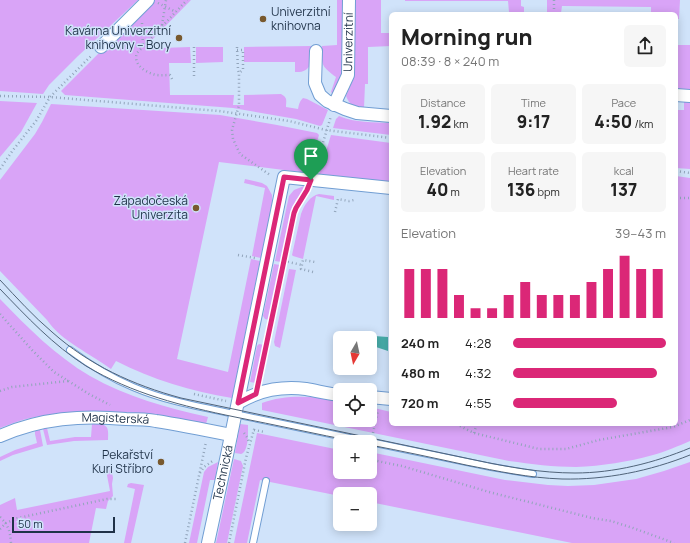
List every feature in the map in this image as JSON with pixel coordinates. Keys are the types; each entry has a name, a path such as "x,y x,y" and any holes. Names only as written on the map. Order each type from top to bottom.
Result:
{"street":[{"name":"Univerzitní","path":"334,105 348,75 349,0"},
{"path":"101,47 145,3"},
{"path":"316,51 315,83 320,95 334,105 357,113 389,116"},
{"path":"678,96 690,96"},
{"name":"Technická","path":"208,543 284,177 389,188"},
{"path":"237,408 262,391 281,388 306,389 333,394"},
{"name":"Magisterská","path":"0,436 20,428 43,422 59,419 89,417 155,421 231,435"}],"lane":[{"path":"70,350 96,368 133,387 175,401 237,408 256,418 336,435"},
{"path":"377,444 491,468 533,474"},
{"path":"253,543 266,481"}],"path":[{"path":"152,0 176,12"},
{"path":"162,26 166,0"},
{"path":"172,79 170,75 154,75 147,72 137,63 136,56 143,46 188,0"},
{"path":"554,0 554,12"},
{"path":"143,46 145,3"},
{"path":"0,169 36,121 50,97 101,47 143,46"},
{"path":"194,47 194,79"},
{"path":"239,73 243,70 243,50 237,48 239,105 233,124 233,139 240,154 270,175"},
{"path":"0,96 50,97 237,113 289,121 326,130 389,138"},
{"path":"256,394 294,213 314,174 334,105"},
{"path":"678,171 690,172"},
{"path":"678,198 690,198"},
{"path":"335,212 338,199 348,201 354,200"},
{"path":"238,255 242,256"},
{"path":"313,272 301,269 302,260 315,262"},
{"path":"284,261 302,265"},
{"path":"0,314 54,372 89,394 115,407"},
{"path":"0,390 12,387 69,381"},
{"path":"194,394 237,408"},
{"path":"372,433 380,398"},
{"path":"229,543 246,458 256,418"},
{"path":"678,424 690,420"},
{"path":"460,426 474,433 539,449 566,449 599,440 673,426"},
{"path":"474,433 476,426"},
{"path":"377,461 402,466 489,492 592,518 611,521 674,543"},
{"path":"185,543 199,474"},
{"path":"0,529 6,523 18,518 107,499 116,499"},
{"path":"0,517 6,523 10,532 11,543"}],"shaded area":[{"path":"0,0 138,0 78,56 49,85 43,94 0,91"},
{"path":"152,0 191,0 146,46 161,48 190,47 191,63 169,63 170,95 234,95 233,105 244,105 244,95 281,94 286,98 286,107 298,109 303,98 328,110 322,125 320,126 296,119 233,108 65,95 61,91"},
{"path":"337,0 345,0 345,75 335,97 331,92 336,77 327,70 323,64 322,46 337,45"},
{"path":"355,0 381,0 381,33 389,33 389,46 368,47 368,84 365,84 364,108 353,105 349,102 346,96 354,77"},
{"path":"405,0 521,0 521,6 524,7 524,12 509,12 508,1"},
{"path":"547,0 680,0 679,19 678,12 651,12 651,7 562,6 561,12 547,12"},
{"path":"678,45 690,45 690,89 678,89"},
{"path":"312,46 310,64 308,68 301,72 295,72 295,62 244,62 244,47"},
{"path":"196,47 223,47 223,62 196,63"},
{"path":"684,99 690,100 690,169 678,168 678,110 684,110"},
{"path":"0,101 37,103 21,132 0,157"},
{"path":"51,104 220,115 317,133 319,135 308,173 219,162 177,359 228,372 251,259 260,261 232,398 172,384 144,374 116,361 111,369 68,341 53,328 0,271 0,180 35,134"},
{"path":"339,116 358,121 389,123 389,135 333,128 336,119"},
{"path":"331,135 389,143 389,182 319,174"},
{"path":"678,176 690,178 690,441 658,454 605,465 568,467 509,461 344,427 377,427 377,409 389,412 389,426 678,426"},
{"path":"245,179 262,183 267,186 272,195 272,205 261,258 252,256 265,188 244,183"},
{"path":"304,186 301,194 296,200 292,212 281,262 275,261 289,196 294,190"},
{"path":"319,194 334,196 334,200 316,196 303,259 293,256 302,211 310,199"},
{"path":"274,264 280,265 269,320 265,319 263,316"},
{"path":"289,269 296,270 280,348 275,346 274,342"},
{"path":"0,299 32,331 54,350 90,376 133,396 177,410 208,417 206,424 143,413 99,411 35,417 0,428"},
{"path":"377,336 388,337 388,351 377,347"},
{"path":"259,344 264,345 256,383 250,382 257,346"},
{"path":"290,397 333,400 333,425 262,410 262,403 271,400"},
{"path":"92,424 101,424 106,426 108,431 108,440 74,441 47,445 43,429 47,428 50,441 75,437 91,437"},
{"path":"240,424 248,425 247,446 241,454 235,453"},
{"path":"40,430 43,446 13,455 0,461 0,457 15,450 37,443 35,431"},
{"path":"257,433 333,449 333,479 377,479 377,453 505,480 568,486 594,485 636,479 690,462 690,543 572,543 377,503 377,487 333,487 333,495 260,480 247,543 234,543"},
{"path":"234,459 241,461 243,466 227,543 216,543"},
{"path":"218,462 215,480 210,480 197,543 189,543 204,472 208,467"},
{"path":"106,470 112,472 113,496 108,501 106,509 96,508 89,543 0,543 0,505 15,498 17,510 110,491"},
{"path":"128,484 144,485 131,543 124,543 135,489 127,487"}],"tram line":[{"path":"0,280 45,326 66,344 96,364 146,387 181,398 487,463 537,471 590,473 619,469 648,463 690,448"},
{"path":"0,289 62,349 86,366 104,376 140,392 158,398 235,417 333,437"},
{"path":"377,446 501,472 562,479 595,478 628,473 659,466 690,455"}],"place":[{"name":"Univerzitní knihovna","path":"263,19"},
{"name":"Kavárna Univerzitní knihovny – Bory","path":"179,38"},
{"name":"Západočeská Univerzita","path":"196,208"},
{"name":"Pekařství Kuri Stříbro","path":"161,462"}],"route":[{"path":"284,177 311,180 294,213 256,394 238,403 284,177"}]}
